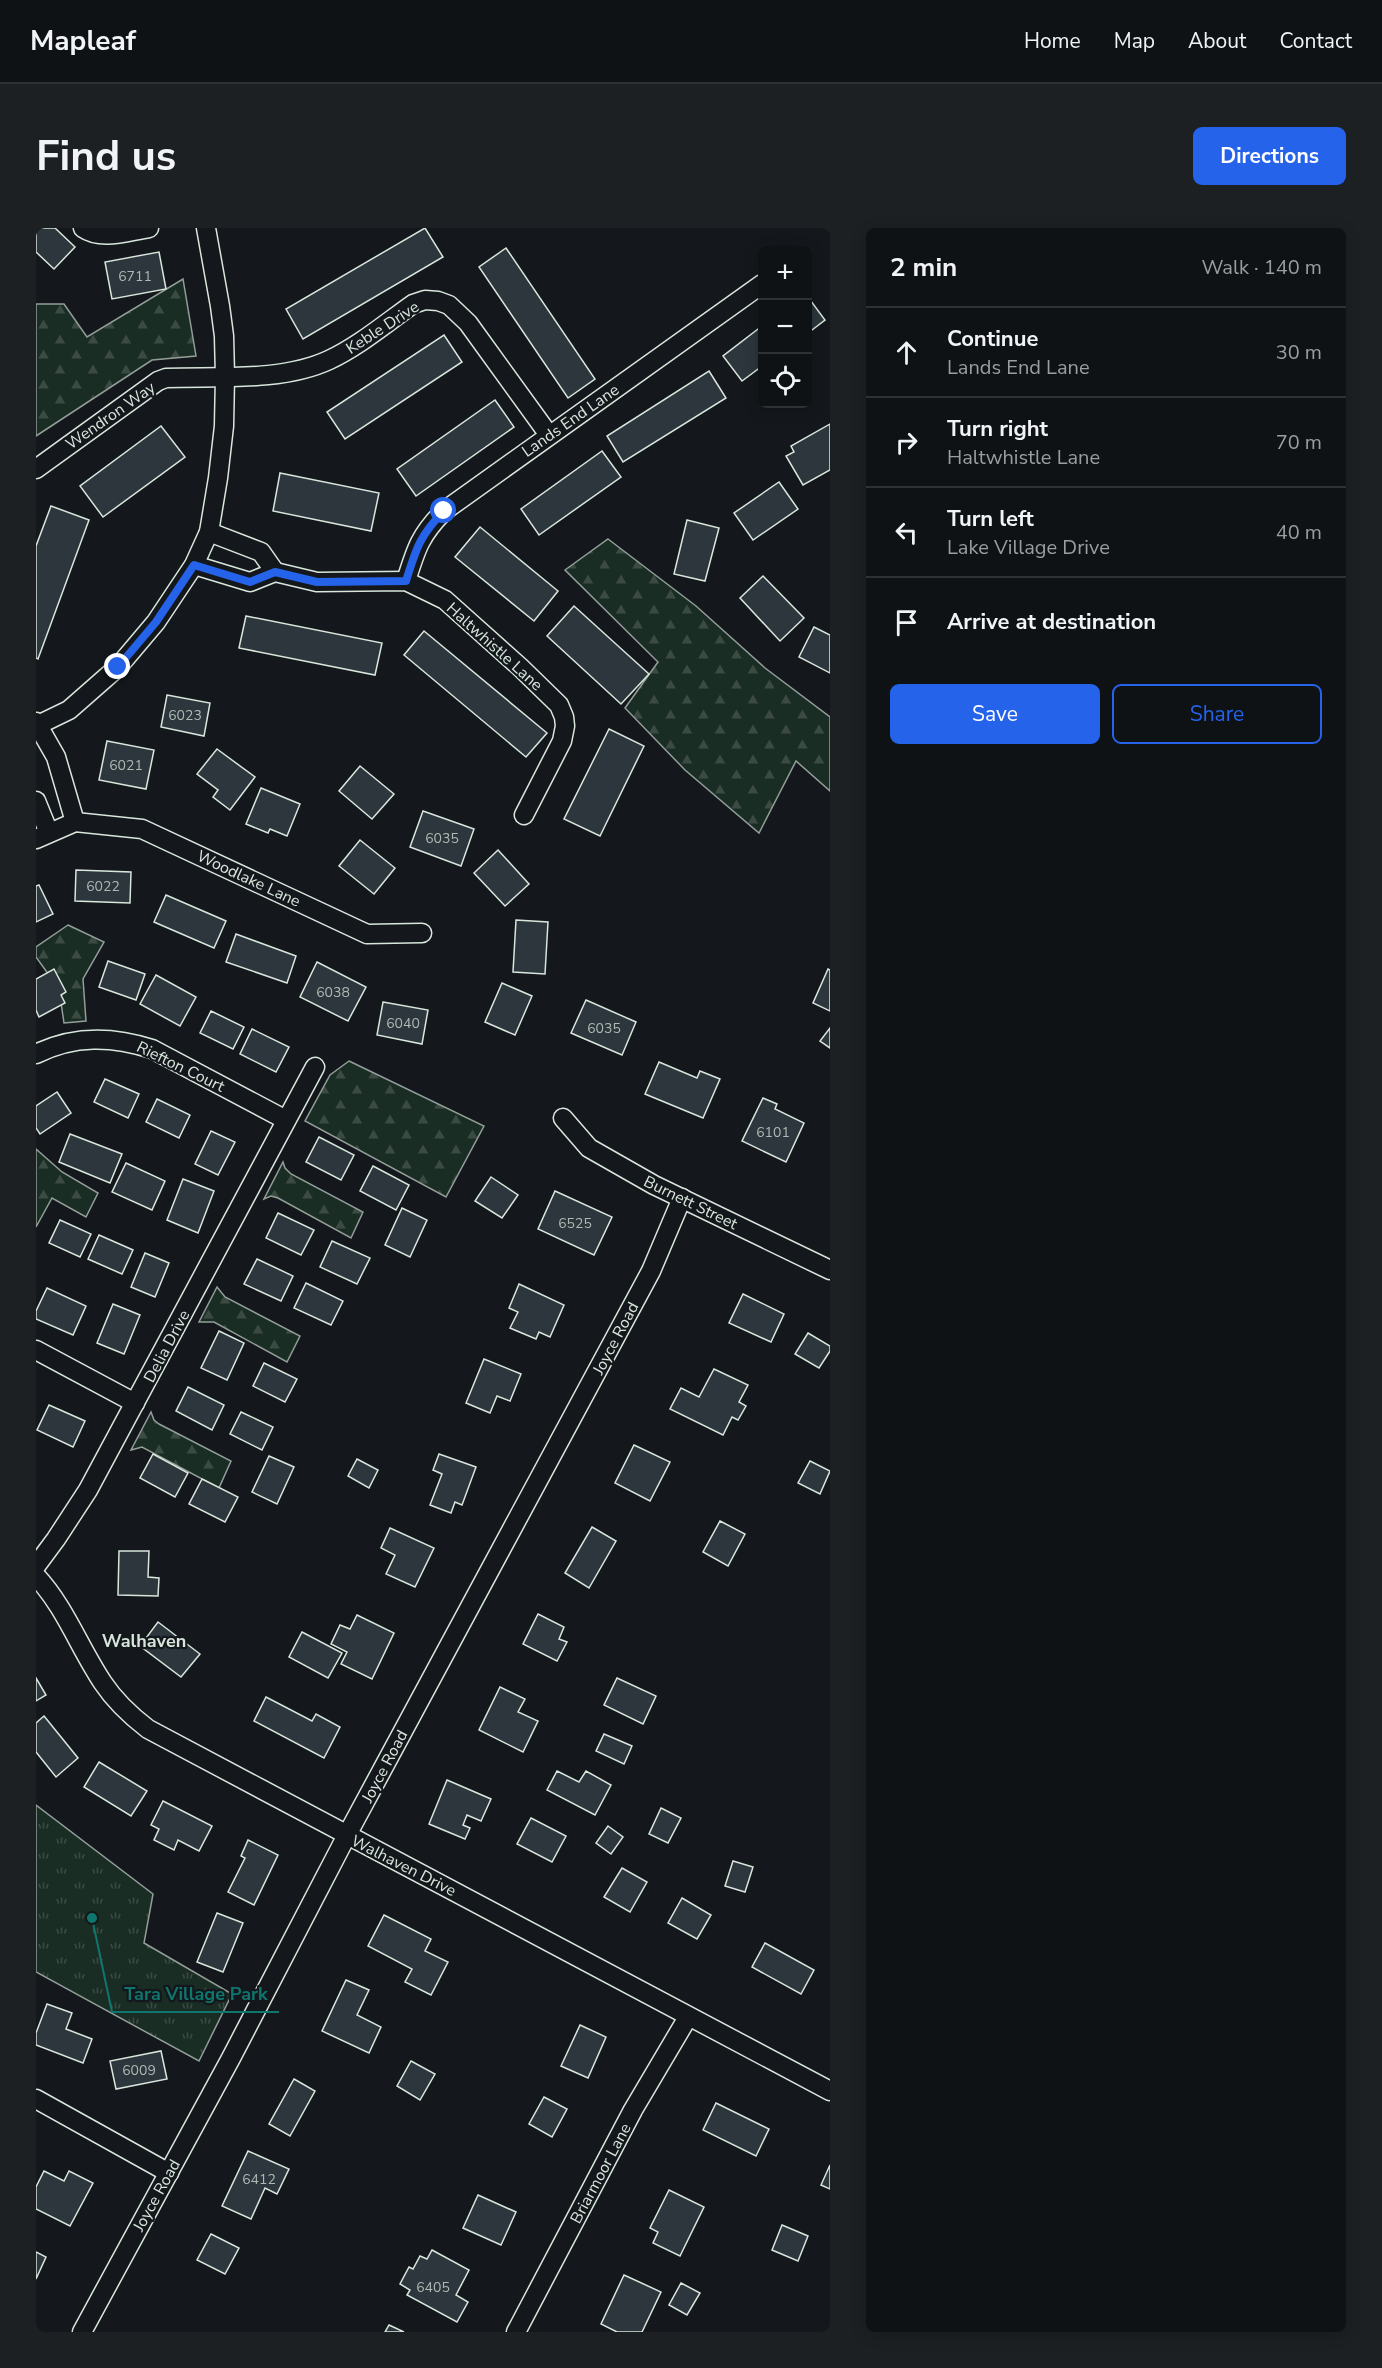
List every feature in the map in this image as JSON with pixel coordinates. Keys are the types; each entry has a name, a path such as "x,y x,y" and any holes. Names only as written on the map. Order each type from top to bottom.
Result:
{"street":[{"path":"83,228 91,234 103,235 149,228"},
{"path":"75,822 56,757 37,724 69,710 118,667 156,622 194,565 209,532 222,447 225,376 221,316 206,228"},
{"name":"Lands End Lane","path":"406,581 416,547 427,528 444,511 758,287"},
{"name":"Keble Drive","path":"225,376 281,373 319,364 344,352 413,304 425,300 438,301 449,305 468,323 549,435"},
{"name":"Wendron Way","path":"36,468 158,381 166,378 225,376"},
{"path":"194,565 250,582 275,572 261,552 209,532"},
{"name":"Haltwhistle Lane","path":"275,572 317,582 406,581 445,600 559,705 565,726 562,741 524,815"},
{"name":"Woodlake Lane","path":"36,801 42,836 75,822 119,825 151,832 367,934 422,933"},
{"name":"Riefton Court","path":"36,1054 54,1046 78,1040 110,1039 130,1042 152,1049 286,1119"},
{"name":"Delia Drive","path":"36,1566 88,1490 315,1066"},
{"name":"Burnett Street","path":"563,1118 589,1148 682,1198 830,1270"},
{"name":"Joyce Road","path":"82,2332 231,2058 347,1835 651,1271 682,1198"},
{"path":"36,1350 135,1403"},
{"name":"Walhaven Drive","path":"36,1576 53,1594 103,1683 132,1716 162,1737 436,1880 688,2017 830,2091"},
{"name":"Briarmoor Lane","path":"516,2332 629,2117 688,2017"},
{"path":"36,2099 169,2173"}],"green space":[{"path":"183,279 196,356 152,360 36,436 36,304 64,304 87,337"},
{"path":"608,539 696,606 765,668 830,717 830,791 796,761 759,833 685,770 625,708 658,662 565,570"},
{"path":"68,925 104,942 83,979 86,1021 64,1023 59,989 36,957 36,947"},
{"path":"349,1061 484,1126 446,1197 305,1121 330,1075"},
{"path":"36,1149 62,1172 98,1193 86,1217 52,1198 36,1227"},
{"path":"283,1162 291,1174 363,1212 351,1238 278,1198 271,1196 264,1199"},
{"path":"217,1287 225,1297 300,1336 287,1362 214,1322 199,1322"},
{"path":"151,1412 154,1420 159,1424 231,1461 219,1488 142,1447 131,1450"},
{"path":"36,1805 153,1894 144,1943 232,1994 199,2061 36,1972"}],"building":[{"path":"36,228 55,228 75,247 54,269 36,252"},
{"path":"425,228 443,257 303,339 286,309"},
{"path":"506,248 595,379 568,398 479,267"},
{"path":"159,252 166,289 112,299 105,262"},
{"path":"812,302 825,320 812,330"},
{"path":"758,329 758,369 742,381 723,356"},
{"path":"444,335 462,362 345,439 327,412"},
{"path":"709,371 726,398 623,462 607,436"},
{"path":"495,400 514,427 416,496 397,469"},
{"path":"830,424 830,470 803,485 786,456 794,452 791,446"},
{"path":"161,426 185,457 103,517 80,486"},
{"path":"602,451 621,477 539,535 521,509"},
{"path":"280,473 379,493 371,531 273,511"},
{"path":"779,482 798,509 753,540 734,513"},
{"path":"51,506 89,520 38,659 36,658 36,546"},
{"path":"687,520 719,528 705,581 674,574"},
{"path":"480,527 558,591 534,621 455,557"},
{"path":"763,576 804,618 780,641 740,598"},
{"path":"574,606 649,674 621,704 547,636"},
{"path":"246,616 382,643 375,675 239,648"},
{"path":"814,627 830,635 830,673 799,657"},
{"path":"424,631 547,733 526,757 404,655"},
{"path":"167,695 210,703 204,736 161,727"},
{"path":"609,729 644,746 600,836 564,819"},
{"path":"107,741 154,750 146,789 99,780"},
{"path":"217,749 255,777 230,810 213,797 218,790 197,774"},
{"path":"360,766 394,794 372,819 339,791"},
{"path":"261,788 300,804 287,836 270,829 268,833 246,824"},
{"path":"423,811 474,829 461,866 410,847"},
{"path":"360,840 395,868 374,894 339,866"},
{"path":"498,850 529,884 505,906 474,873"},
{"path":"76,870 131,872 130,903 75,901"},
{"path":"39,885 53,914 36,922 36,886"},
{"path":"166,895 226,921 214,948 154,922"},
{"path":"516,920 548,922 545,974 513,972"},
{"path":"236,934 296,956 287,983 226,962"},
{"path":"108,961 145,974 136,1000 99,987"},
{"path":"317,962 366,987 348,1021 300,997"},
{"path":"54,969 66,992 61,995 65,1003 39,1017 36,1010 36,979"},
{"path":"828,969 830,970 830,1011 813,1003"},
{"path":"156,975 196,997 180,1026 140,1004"},
{"path":"502,983 532,996 515,1035 485,1022"},
{"path":"586,1000 636,1022 622,1055 571,1033"},
{"path":"383,1002 428,1010 422,1044 377,1035"},
{"path":"211,1011 244,1027 233,1049 200,1033"},
{"path":"830,1028 830,1048 820,1041"},
{"path":"252,1029 289,1047 276,1072 240,1054"},
{"path":"659,1062 697,1078 700,1071 720,1079 703,1118 645,1094"},
{"path":"105,1079 139,1094 128,1118 94,1102"},
{"path":"57,1092 71,1113 40,1134 36,1128 36,1106"},
{"path":"763,1098 777,1104 775,1109 804,1123 786,1162 742,1141"},
{"path":"157,1099 190,1115 179,1138 146,1122"},
{"path":"211,1131 235,1142 218,1175 195,1164"},
{"path":"70,1134 122,1154 110,1183 59,1162"},
{"path":"319,1137 354,1155 341,1180 306,1162"},
{"path":"126,1163 165,1181 152,1210 112,1192"},
{"path":"373,1166 409,1185 396,1210 360,1191"},
{"path":"491,1177 518,1195 502,1218 475,1201"},
{"path":"183,1179 214,1191 198,1233 167,1220"},
{"path":"555,1191 612,1217 594,1255 538,1229"},
{"path":"402,1208 427,1220 410,1257 385,1245"},
{"path":"278,1213 314,1230 301,1255 266,1238"},
{"path":"60,1220 91,1234 80,1257 49,1243"},
{"path":"99,1235 133,1250 122,1274 88,1259"},
{"path":"332,1241 370,1258 357,1284 320,1267"},
{"path":"145,1253 169,1263 155,1297 131,1287"},
{"path":"257,1259 293,1276 281,1301 244,1284"},
{"path":"306,1283 343,1301 331,1325 294,1308"},
{"path":"519,1284 564,1305 550,1337 539,1332 536,1339 510,1328 518,1312 509,1308"},
{"path":"47,1288 86,1306 73,1335 36,1319 36,1311"},
{"path":"743,1294 784,1314 771,1342 729,1323"},
{"path":"113,1304 140,1315 124,1354 97,1343"},
{"path":"219,1331 244,1343 227,1380 201,1368"},
{"path":"808,1333 830,1346 830,1351 819,1368 795,1354"},
{"path":"484,1359 521,1374 510,1401 497,1396 490,1413 466,1403"},
{"path":"264,1363 297,1379 285,1402 253,1386"},
{"path":"714,1369 748,1385 739,1402 746,1406 738,1420 732,1417 723,1435 670,1409 681,1388 699,1397"},
{"path":"188,1387 224,1405 212,1430 176,1411"},
{"path":"49,1405 85,1421 73,1447 37,1430"},
{"path":"241,1412 273,1427 262,1450 230,1434"},
{"path":"634,1445 670,1462 650,1501 615,1483"},
{"path":"153,1454 188,1473 175,1497 140,1478"},
{"path":"439,1454 476,1467 462,1505 455,1502 451,1513 430,1505 442,1474 433,1470"},
{"path":"269,1456 294,1467 277,1504 252,1492"},
{"path":"357,1459 378,1470 369,1488 348,1476"},
{"path":"810,1461 830,1471 820,1494 798,1483"},
{"path":"202,1479 238,1497 225,1522 189,1504"},
{"path":"720,1521 745,1534 728,1566 703,1552"},
{"path":"592,1527 616,1541 589,1588 565,1573"},
{"path":"390,1528 434,1548 415,1587 386,1574 395,1555 381,1548"},
{"path":"119,1551 149,1551 148,1577 159,1578 158,1596 118,1595"},
{"path":"538,1614 564,1627 559,1639 567,1642 557,1661 523,1644"},
{"path":"357,1615 394,1633 372,1679 341,1664 347,1652 331,1644 340,1625 350,1629"},
{"path":"158,1622 200,1654 181,1677 140,1646"},
{"path":"302,1632 342,1653 328,1678 289,1657"},
{"path":"36,1678 46,1695 36,1701"},
{"path":"617,1678 656,1696 643,1724 604,1705"},
{"path":"500,1687 525,1699 518,1712 538,1721 523,1752 479,1730"},
{"path":"266,1697 312,1721 316,1714 340,1727 324,1758 254,1721"},
{"path":"44,1716 78,1758 56,1777 36,1752 36,1723"},
{"path":"604,1734 632,1746 624,1764 596,1751"},
{"path":"99,1762 147,1791 131,1816 84,1787"},
{"path":"557,1771 579,1782 586,1771 611,1785 595,1815 547,1790"},
{"path":"447,1780 491,1799 481,1821 467,1815 463,1825 470,1828 465,1839 429,1824"},
{"path":"163,1801 212,1826 199,1851 178,1840 174,1850 154,1840 159,1829 151,1825"},
{"path":"661,1808 681,1818 668,1843 649,1834"},
{"path":"531,1818 566,1836 552,1862 517,1844"},
{"path":"608,1826 623,1837 611,1854 596,1843"},
{"path":"248,1840 278,1855 254,1905 228,1892 245,1858 241,1856"},
{"path":"733,1861 753,1867 745,1892 725,1886"},
{"path":"622,1868 647,1882 630,1912 604,1897"},
{"path":"682,1898 711,1915 697,1939 668,1923"},
{"path":"217,1913 243,1923 223,1972 197,1962"},
{"path":"384,1915 431,1939 425,1951 448,1962 431,1995 405,1982 412,1969 368,1946"},
{"path":"765,1943 814,1970 801,1994 752,1967"},
{"path":"346,1980 369,1990 357,2015 381,2027 369,2053 322,2031"},
{"path":"47,2004 72,2013 66,2029 92,2039 83,2063 36,2045 36,2033"},
{"path":"580,2025 606,2037 588,2078 561,2066"},
{"path":"161,2051 167,2079 116,2089 110,2061"},
{"path":"411,2061 435,2074 420,2100 397,2086"},
{"path":"294,2079 315,2091 290,2136 269,2124"},
{"path":"544,2097 567,2109 552,2137 529,2124"},
{"path":"716,2103 769,2129 756,2156 703,2130"},
{"path":"248,2151 289,2169 277,2194 265,2188 251,2219 222,2206"},
{"path":"830,2165 830,2189 821,2185"},
{"path":"44,2171 64,2181 69,2171 93,2183 70,2226 36,2209 36,2187"},
{"path":"669,2190 704,2207 680,2256 653,2243 658,2232 650,2228"},
{"path":"478,2195 516,2212 501,2245 463,2228"},
{"path":"782,2225 808,2236 798,2261 772,2250"},
{"path":"211,2234 239,2248 225,2274 197,2260"},
{"path":"432,2250 469,2270 456,2295 468,2302 457,2322 407,2295 410,2290 400,2284 409,2267 413,2269 420,2256 427,2259"},
{"path":"36,2252 46,2257 36,2279"},
{"path":"624,2275 661,2292 642,2332 617,2332 601,2324"},
{"path":"681,2283 700,2293 687,2315 669,2305"},
{"path":"389,2325 404,2332 385,2332"}],"place":[{"name":"Tara Village Park","path":"92,1918"}],"district":[{"name":"Walhaven","path":"144,1641"}],"route":[{"path":"118,667 156,622 194,565 250,582 275,572 317,582 406,581 416,547 427,528 444,511"}]}
